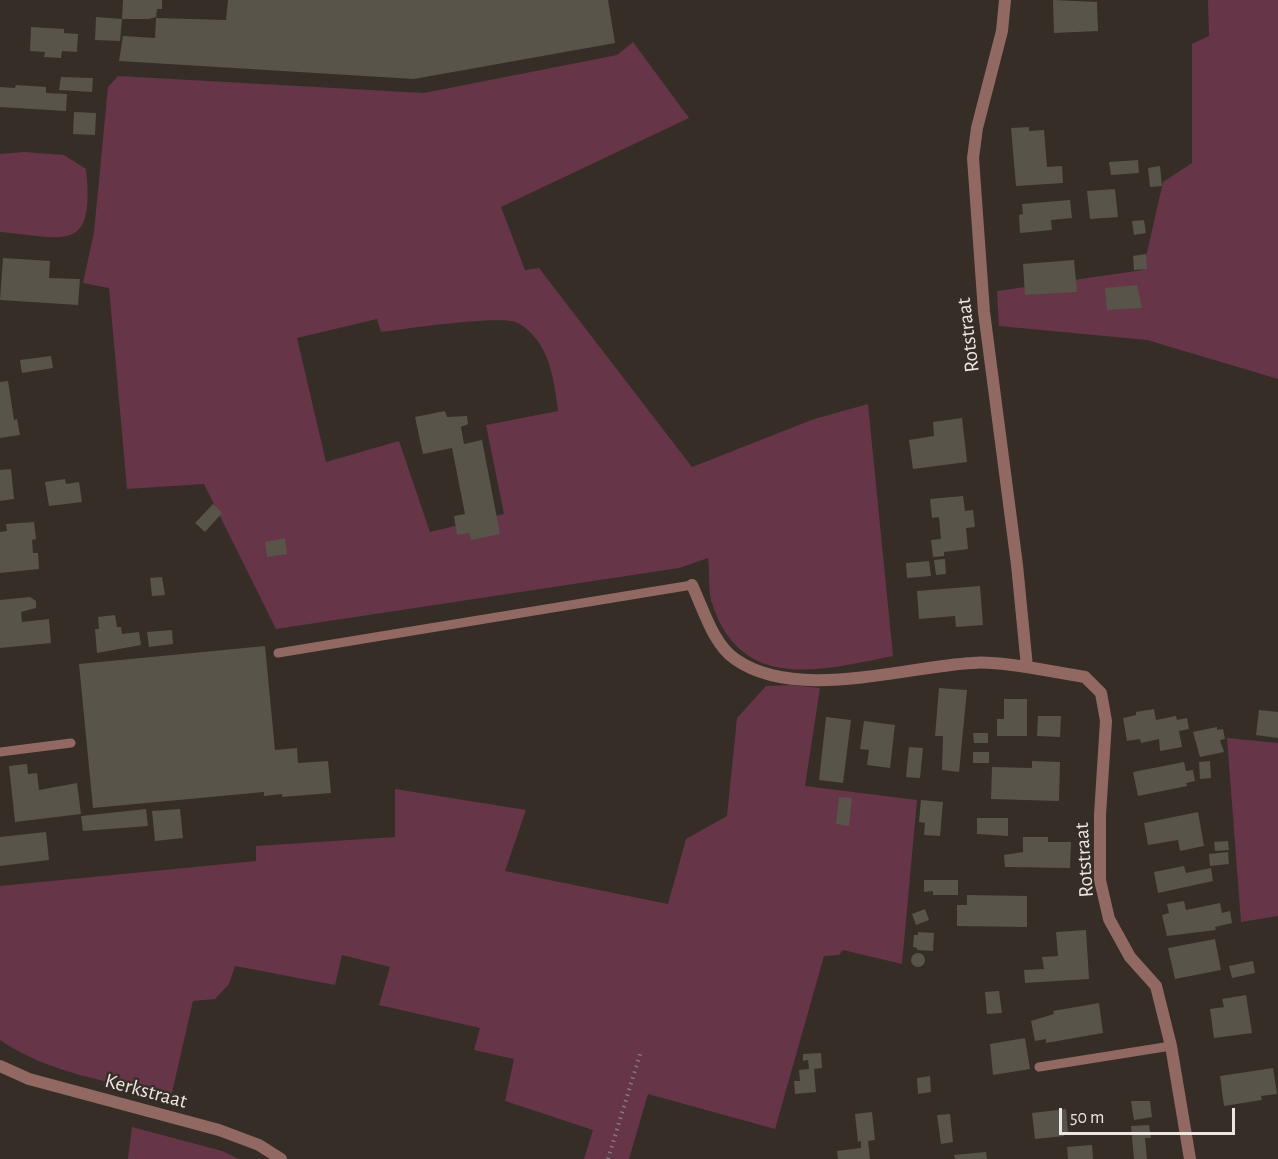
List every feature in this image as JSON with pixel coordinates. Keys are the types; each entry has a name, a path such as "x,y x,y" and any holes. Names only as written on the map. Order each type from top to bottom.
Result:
{"street":[{"name":"Rotstraat","path":"1005,0 1002,31 977,128 973,158 984,312 1017,565 1027,667"},
{"name":"Rotstraat","path":"692,585 715,634 734,659 772,677 802,681 832,679 974,662 1027,667 1085,677 1101,693 1106,721 1100,814 1100,880 1109,919 1130,957 1156,986 1171,1046 1190,1159"},
{"name":"Kerkstraat","path":"0,1066 28,1079 219,1130 259,1145 281,1159"}],"lane":[{"path":"278,653 692,585"},
{"path":"0,752 71,743"},
{"path":"1039,1067 1171,1046"}],"path":[{"path":"608,1159 640,1054"}],"shaded area":[{"path":"1208,0 1278,0 1278,379 1147,340 999,326 997,291 1143,270 1163,182 1192,163 1192,44 1209,36"},
{"path":"633,42 689,118 501,207 525,270 539,268 692,467 814,419 868,404 893,656 837,667 810,669 785,668 761,663 741,650 724,630 711,600 708,558 679,568 276,629 204,484 127,489 109,288 83,283 94,232 108,87 118,76 424,93 617,55","holes":["377,319 381,332 494,320 518,323 537,340 552,373 558,411 486,425 504,514 430,532 399,441 326,462 297,338"]},
{"path":"24,152 64,155 86,169 88,196 86,216 80,228 71,235 43,237 0,232 0,154"},
{"path":"791,685 820,688 805,786 917,800 902,964 843,950 839,955 824,956 775,1129 648,1094 629,1159 584,1159 593,1130 505,1101 514,1059 474,1050 480,1028 379,1005 390,967 342,955 335,985 235,966 229,984 215,999 193,1001 171,1097 61,1069 19,1052 0,1040 0,886 256,861 256,846 395,837 395,789 526,810 505,871 668,904 686,839 727,816 737,718 766,686"},
{"path":"1227,738 1278,743 1278,916 1241,922"},
{"path":"132,1127 222,1151 239,1159 128,1159"}],"building":[{"path":"123,0 162,0 162,9 157,9 156,17 149,19 122,19"},
{"path":"228,0 608,0 615,43 414,79 119,61 123,36 155,38 156,18 226,20"},
{"path":"1053,0 1097,2 1098,31 1054,33"},
{"path":"96,17 122,19 120,41 95,40"},
{"path":"31,27 64,29 64,33 78,34 77,52 62,51 61,58 44,57 45,52 30,51"},
{"path":"61,77 93,78 92,92 59,90"},
{"path":"16,85 46,87 46,93 67,94 66,111 0,107 0,87 15,88"},
{"path":"74,112 96,113 95,135 73,134"},
{"path":"1029,127 1029,131 1044,130 1047,167 1062,166 1063,183 1016,186 1011,128"},
{"path":"1138,160 1139,173 1111,175 1109,162"},
{"path":"1160,166 1162,186 1150,187 1148,168"},
{"path":"1115,189 1118,217 1090,219 1087,191"},
{"path":"1070,200 1072,218 1051,220 1052,230 1020,233 1019,215 1023,214 1022,204"},
{"path":"1144,220 1146,233 1134,235 1132,221"},
{"path":"1146,254 1147,269 1134,270 1133,256"},
{"path":"3,258 50,261 49,278 80,279 78,305 0,300"},
{"path":"1074,260 1077,292 1025,295 1023,264"},
{"path":"1137,285 1142,308 1107,310 1105,288"},
{"path":"51,356 53,368 22,373 20,360"},
{"path":"8,381 14,420 17,419 20,435 0,438 0,382"},
{"path":"445,411 447,417 467,416 468,424 461,427 464,444 482,440 500,534 471,540 469,533 457,535 454,516 465,514 452,448 423,454 415,417"},
{"path":"962,418 967,462 913,469 909,440 934,436 933,422"},
{"path":"11,469 14,499 0,501 0,470"},
{"path":"65,479 66,484 79,482 82,502 49,506 45,482"},
{"path":"963,496 965,511 973,510 975,527 966,528 968,549 944,552 944,556 933,557 931,540 941,539 939,517 932,518 930,499"},
{"path":"213,504 222,513 205,532 195,523"},
{"path":"34,522 36,539 32,540 33,553 38,553 39,569 0,573 0,532 7,531 6,524"},
{"path":"285,538 287,554 267,557 265,542"},
{"path":"945,559 946,574 936,575 934,560"},
{"path":"929,561 931,576 907,578 906,563"},
{"path":"162,577 165,595 152,596 150,578"},
{"path":"980,586 983,625 956,627 955,616 919,619 917,591"},
{"path":"30,597 36,601 36,608 21,612 22,622 49,619 51,643 0,648 0,600"},
{"path":"115,615 117,627 121,627 122,634 139,632 141,645 97,653 95,629 99,629 98,617"},
{"path":"172,630 173,644 149,647 147,632"},
{"path":"265,646 275,750 297,748 298,763 328,761 331,793 282,797 282,794 264,796 264,792 93,808 79,664"},
{"path":"939,688 967,690 959,772 942,770 943,736 935,736"},
{"path":"1004,699 1027,699 1027,736 997,736 997,719 1004,719"},
{"path":"1154,709 1156,720 1176,716 1177,720 1187,718 1189,729 1179,731 1182,747 1160,751 1159,739 1141,743 1140,739 1127,741 1123,718 1136,715 1136,712"},
{"path":"1259,710 1278,712 1278,738 1256,735"},
{"path":"1038,716 1061,716 1060,737 1037,736"},
{"path":"826,717 851,720 843,783 819,780"},
{"path":"864,721 895,725 890,768 867,765 869,750 860,749"},
{"path":"1217,727 1217,730 1223,729 1225,739 1220,740 1224,752 1200,757 1193,732"},
{"path":"973,733 988,733 988,743 974,743"},
{"path":"909,747 923,748 920,778 906,777"},
{"path":"973,752 989,752 989,763 973,763"},
{"path":"1032,761 1060,762 1059,801 991,799 992,767 1032,768"},
{"path":"1210,761 1211,778 1200,779 1199,762"},
{"path":"1184,762 1186,771 1193,770 1195,781 1186,783 1187,786 1138,796 1133,772"},
{"path":"27,764 28,774 37,773 39,790 77,783 81,814 15,822 9,766"},
{"path":"839,797 852,798 849,826 836,824"},
{"path":"921,800 943,802 940,836 924,835 925,823 919,822"},
{"path":"146,809 148,826 83,831 81,816"},
{"path":"180,809 183,838 155,841 152,811"},
{"path":"1198,812 1204,846 1180,851 1178,840 1148,845 1144,823"},
{"path":"977,818 1008,818 1008,836 977,834"},
{"path":"46,832 49,860 0,866 0,837"},
{"path":"1023,837 1048,837 1048,842 1071,842 1070,868 1005,867 1004,855 1023,852"},
{"path":"1228,841 1229,850 1215,851 1214,842"},
{"path":"1228,852 1229,864 1210,866 1209,854"},
{"path":"1184,866 1186,873 1211,868 1213,881 1158,893 1154,872"},
{"path":"924,880 958,880 958,895 933,895 933,891 924,892"},
{"path":"967,895 1027,896 1027,927 957,926 957,905 967,905"},
{"path":"1184,901 1186,910 1220,903 1222,913 1230,911 1232,923 1215,927 1216,930 1167,936 1162,915 1169,913 1167,904"},
{"path":"925,909 929,920 916,925 912,914"},
{"path":"1086,930 1089,979 1025,983 1024,970 1044,969 1042,957 1058,956 1056,932"},
{"path":"918,932 934,933 933,951 917,950 913,947 914,935 918,935"},
{"path":"1215,939 1221,970 1175,979 1168,948"},
{"path":"915,953 921,953 925,960 921,967 915,967 911,963 911,957"},
{"path":"1253,961 1255,973 1232,978 1229,966"},
{"path":"999,991 1002,1013 987,1014 985,992"},
{"path":"1246,995 1252,1033 1214,1038 1210,1009 1224,1007 1222,999"},
{"path":"1099,1003 1103,1033 1046,1043 1046,1039 1035,1041 1031,1021 1054,1014 1053,1011"},
{"path":"1025,1038 1030,1069 993,1075 990,1044"},
{"path":"821,1053 822,1068 814,1069 816,1092 795,1094 794,1081 800,1081 799,1070 809,1069 808,1060 803,1061 803,1054"},
{"path":"1273,1068 1277,1094 1261,1096 1262,1100 1224,1106 1220,1076"},
{"path":"930,1076 931,1092 918,1094 917,1078"},
{"path":"1131,1101 1150,1101 1152,1117 1134,1120"},
{"path":"1066,1109 1068,1133 1064,1136 1035,1139 1032,1113"},
{"path":"872,1112 875,1140 868,1141 870,1159 838,1159 837,1151 861,1148 861,1141 858,1142 855,1114"},
{"path":"950,1114 953,1142 941,1144 937,1115"},
{"path":"1149,1125 1151,1138 1145,1138 1147,1159 1134,1159 1131,1126"},
{"path":"1092,1145 1093,1159 1068,1159 1067,1147"},
{"path":"986,1152 987,1159 955,1159 954,1155"}]}
